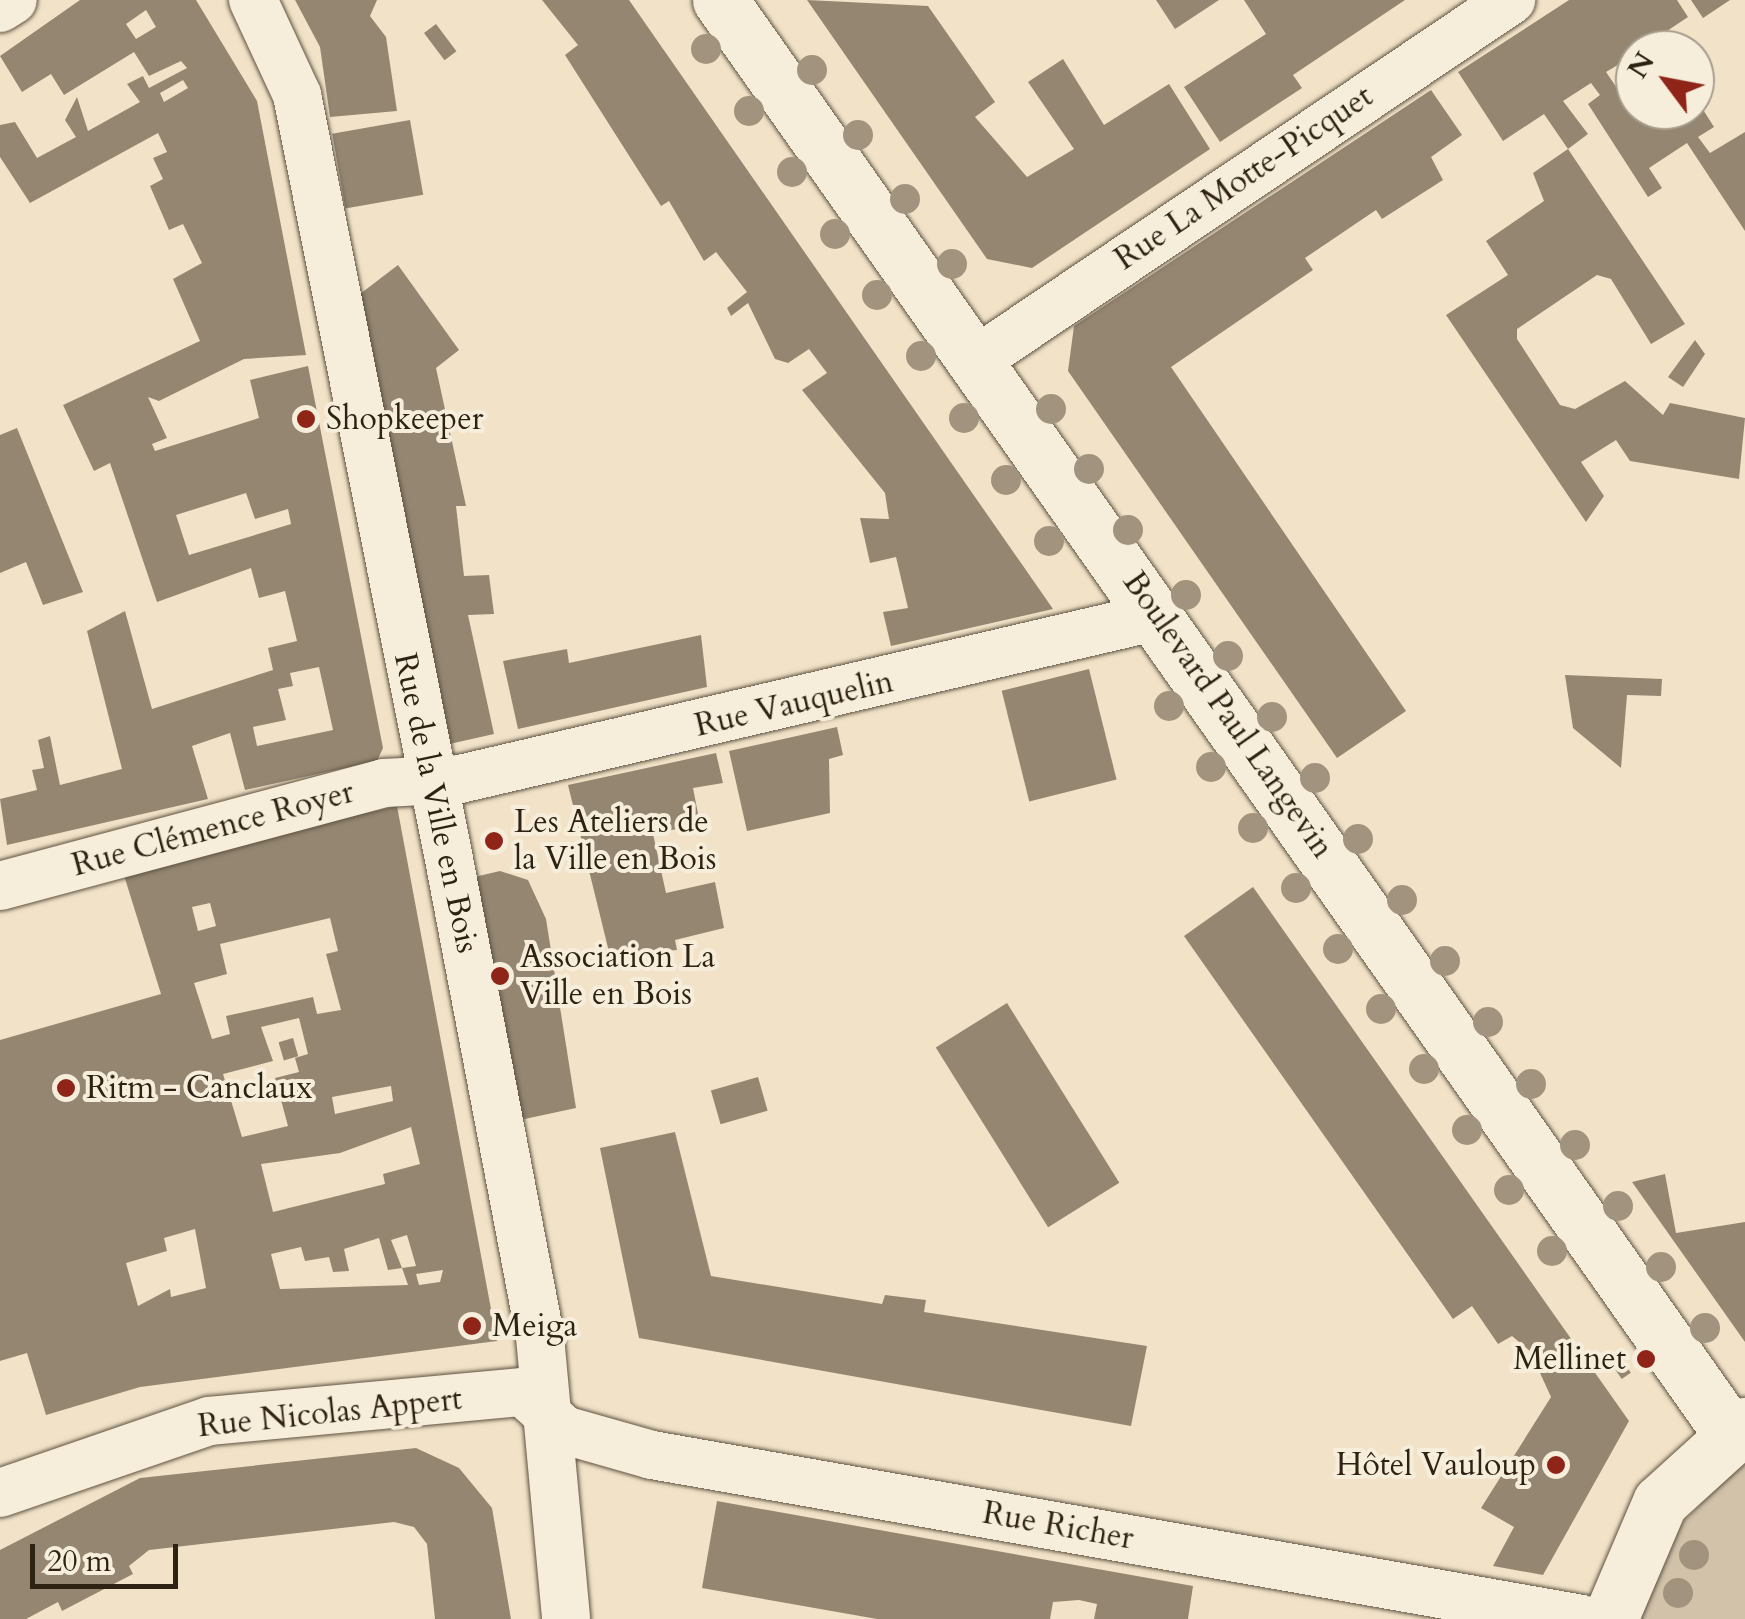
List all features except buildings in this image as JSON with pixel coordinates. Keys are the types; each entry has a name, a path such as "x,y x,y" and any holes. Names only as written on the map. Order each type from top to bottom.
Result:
{"street":[{"path":"0,8 13,0"},
{"name":"Rue de la Ville en Bois","path":"253,0 297,94 427,781 540,1338 566,1619"},
{"name":"Boulevard Paul Langevin","path":"720,0 1738,1429"},
{"name":"Rue La Motte-Picquet","path":"978,359 1511,0"},
{"name":"Rue Vauquelin","path":"427,781 780,709 1158,616"},
{"name":"Rue Clémence Royer","path":"0,886 384,784 427,781"},
{"name":"Rue Nicolas Appert","path":"0,1493 209,1421 523,1392 544,1410"},
{"name":"Rue Richer","path":"544,1410 564,1430 652,1456 1582,1619"},
{"path":"1610,1619 1660,1502 1738,1429"}],"shaded area":[{"path":"1745,1460 1745,1619 1639,1619 1677,1528"}],"place":[{"name":"Shopkeeper","path":"306,419"},
{"name":"Les Ateliers de la Ville en Bois","path":"494,841"},
{"name":"Association La Ville en Bois","path":"500,976"},
{"name":"Ritm - Canclaux","path":"66,1088"},
{"name":"Meiga","path":"472,1326"},
{"name":"Mellinet","path":"1646,1359"},
{"name":"Hôtel Vauloup","path":"1556,1465"}]}
